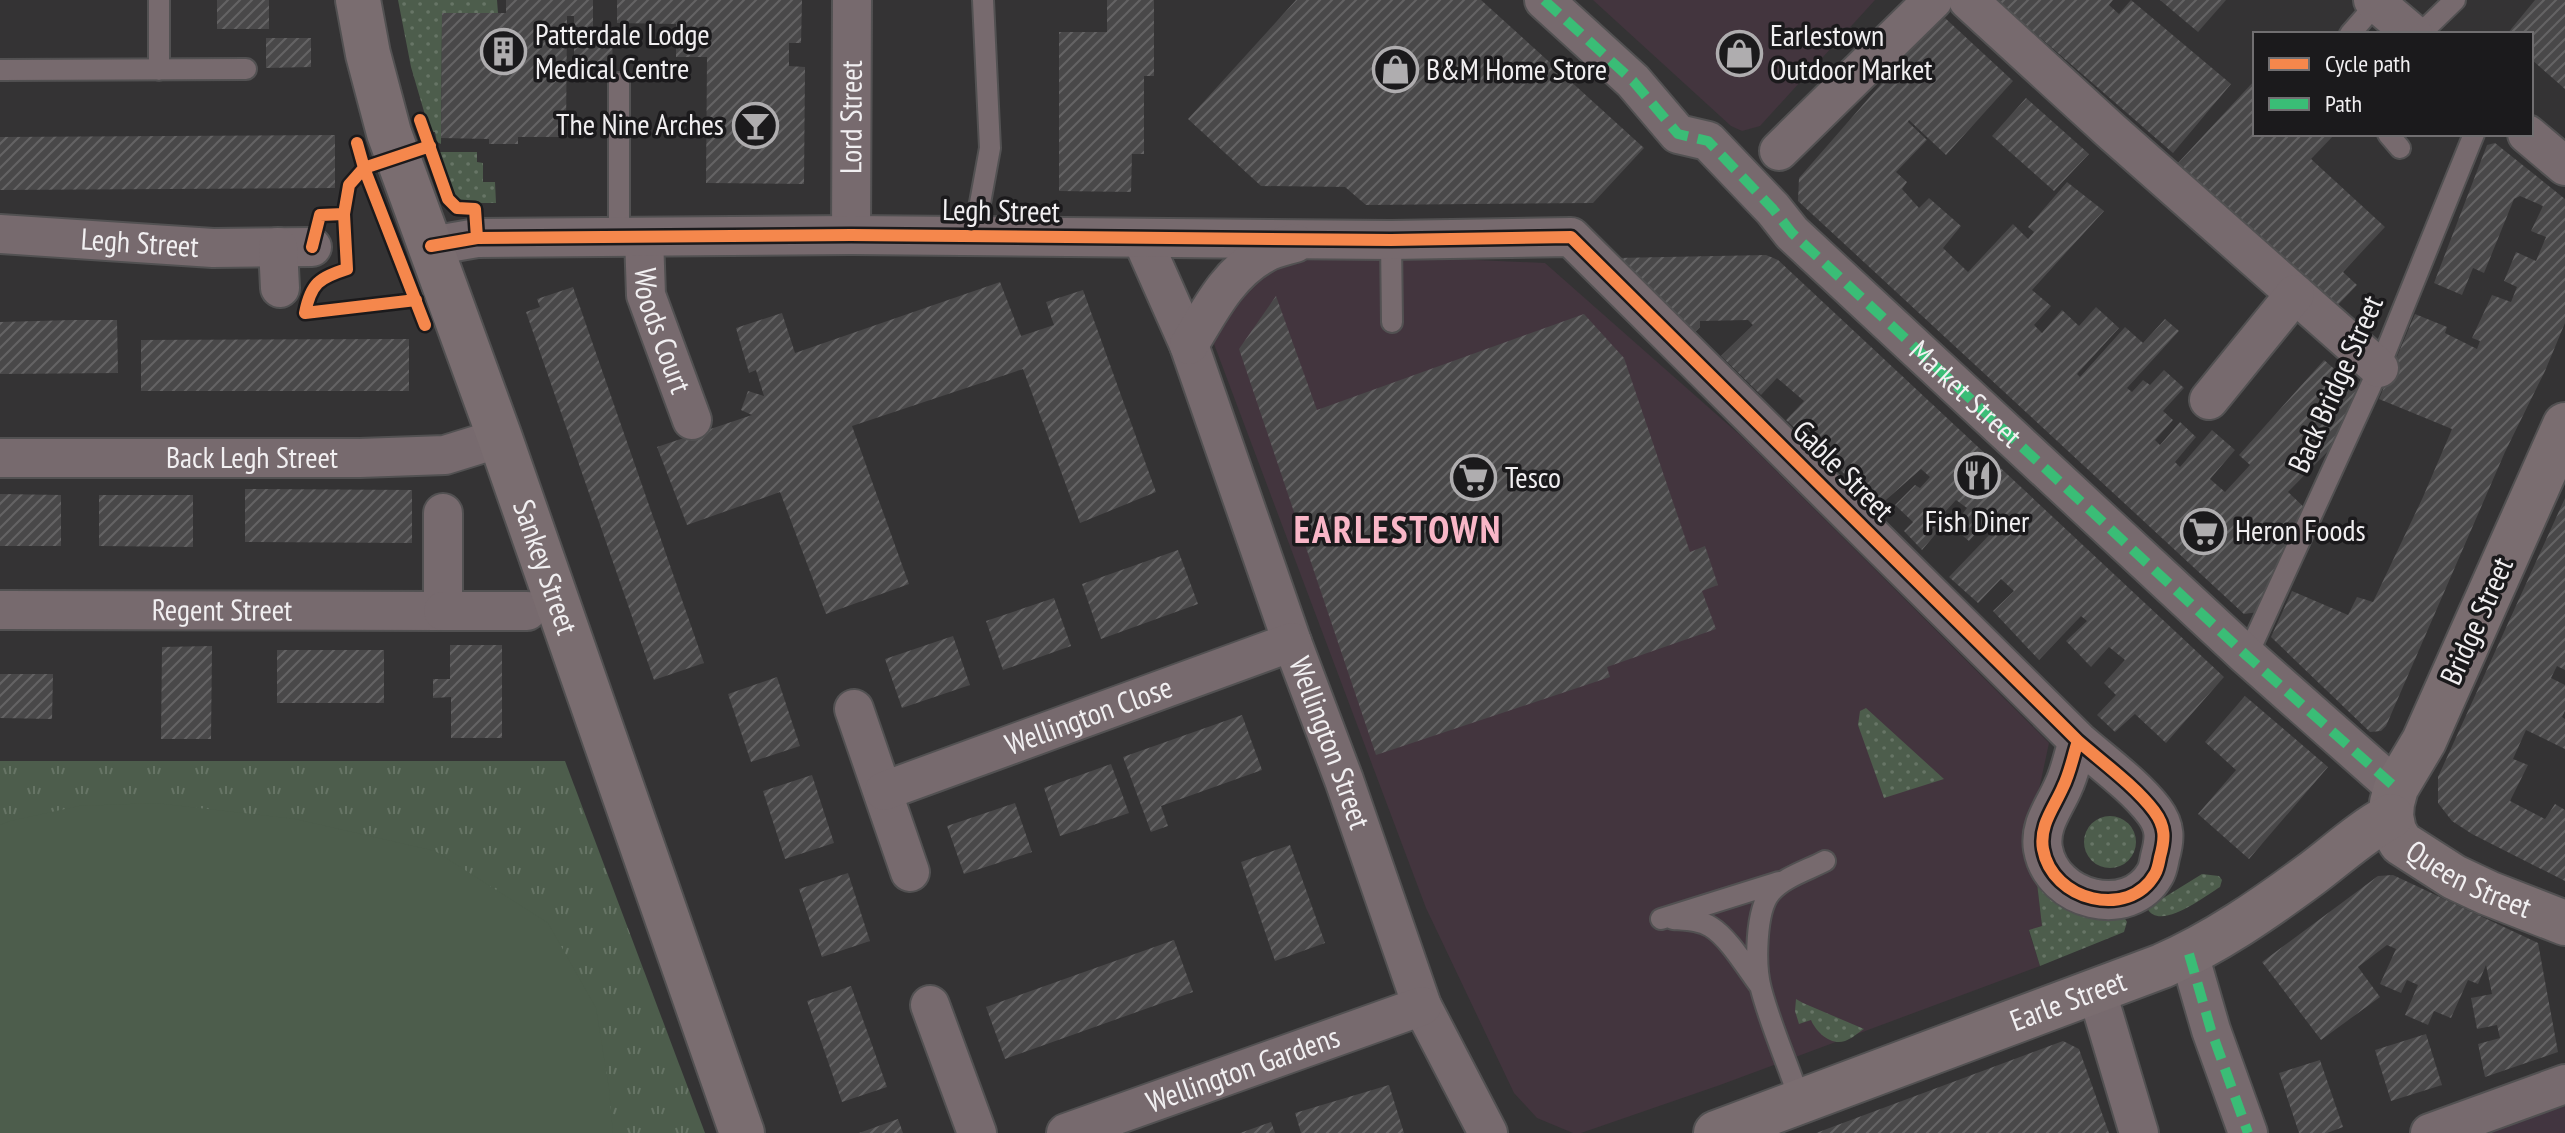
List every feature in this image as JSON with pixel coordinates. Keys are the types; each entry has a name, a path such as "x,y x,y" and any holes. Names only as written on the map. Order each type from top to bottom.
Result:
{"street":[{"name":"Sankey Street","path":"358,0 368,54 389,133 500,438 742,1133"},
{"name":"Lord Street","path":"851,235 852,0"},
{"name":"Market Street","path":"1544,0 1633,81 1678,134 1708,141 1792,233 2247,656 2393,802"},
{"path":"1779,151 1933,0"},
{"path":"1968,0 2379,368"},
{"path":"2375,2 2411,32"},
{"path":"2529,136 2565,166"},
{"name":"Legh Street","path":"0,234 213,248 295,247 280,288"},
{"name":"Legh Street","path":"431,246 477,238 851,235 1391,240 1571,237"},
{"name":"Gable Street","path":"1571,237 2078,741"},
{"name":"Woods Court","path":"632,238 646,295 692,420"},
{"path":"1189,345 1223,289 1239,272 1266,252 1310,238"},
{"name":"Wellington Street","path":"1142,239 1189,345 1422,1006 1488,1133"},
{"path":"2209,400 2295,294"},
{"name":"Bridge Street","path":"2393,802 2424,741 2565,425"},
{"name":"Back Legh Street","path":"0,458 360,458 445,455 500,438"},
{"path":"443,513 443,611"},
{"name":"Regent Street","path":"0,610 527,611"},
{"name":"Wellington Close","path":"884,791 1292,642"},
{"path":"854,709 910,872"},
{"name":"Queen Street","path":"2393,802 2394,831 2401,843 2442,870 2488,893 2565,923"},
{"name":"Earle Street","path":"1716,1133 2189,954 2268,904 2370,827 2393,802"},
{"path":"2189,954 2211,1030 2248,1133"},
{"path":"2096,989 2139,1133"},
{"path":"930,1005 977,1133"},
{"name":"Wellington Gardens","path":"1066,1133 1422,1006"},
{"path":"2430,1133 2565,1084"}],"lane":[{"path":"159,0 159,70"},
{"path":"2422,32 2455,0"},
{"path":"2352,32 2375,2"},
{"path":"974,236 990,148 985,3"},
{"path":"0,70 246,69"},
{"path":"619,83 632,238"},
{"name":"Back Bridge Street","path":"2247,656 2379,368 2473,136"},
{"path":"1391,240 1392,322"},
{"path":"1760,986 1710,926 1692,920 1661,919 1786,880 1825,861"},
{"path":"1786,880 1770,892 1758,923 1760,986 1800,1101"}],"shaded area":[{"name":"Earlestown Outdoor Market","path":"1593,0 1875,0 1760,126 1742,131 1731,126"},
{"path":"1278,251 1545,263 1741,436 2049,743 2031,827 2042,926 2029,931 2040,966 1720,1085 1581,1133 1573,1133 1537,1118 1514,1093 1426,908 1214,344 1225,308"},
{"path":"2565,1106 2565,1133 2483,1133"}],"green space":[{"path":"398,0 497,0 498,13 442,13 441,144 437,142 435,132 430,132 411,67"},
{"path":"437,152 477,152 477,162 483,163 483,182 495,182 496,203 468,202 453,194"},
{"path":"1866,708 1944,779 1884,798 1858,725 1860,711"},
{"path":"0,761 565,761 705,1133 0,1133"},
{"path":"155,803 295,819 435,851 548,923 596,1008 613,1133 0,1133 0,825 79,806"},
{"path":"2110,816 2128,824 2136,842 2128,860 2110,868 2092,860 2084,842 2092,824"},
{"path":"2202,874 2219,876 2222,880 2220,887 2171,915 2153,914 2147,908"},
{"path":"2037,883 2076,913 2124,917 2127,922 2124,932 2040,966 2029,930 2042,926"},
{"path":"1796,999 1864,1029 1845,1041 1829,1040 1811,1020 1799,1024 1795,1011"}],"building":[{"path":"217,0 269,0 269,29 217,29"},
{"name":"Patterdale Lodge Medical Centre","path":"506,0 593,0 593,32 613,32 612,68 574,67 574,16 567,16 566,137 518,137 518,144 489,144 489,139 441,138 442,13 506,13"},
{"name":"The Nine Arches","path":"617,0 802,0 801,43 789,43 789,66 805,67 804,184 706,183 707,57 676,57 676,24 617,23"},
{"path":"1107,0 1154,0 1154,76 1144,76 1144,154 1132,154 1131,192 1059,191 1059,32 1107,32"},
{"name":"B&M Home Store","path":"1296,0 1481,0 1644,148 1593,203 1366,205 1345,187 1261,186 1188,119"},
{"path":"1997,0 2113,0 2109,5 2119,14 2131,0 2231,84 2173,153"},
{"path":"2160,0 2226,0 2198,32"},
{"path":"2535,0 2565,0 2565,89 2533,61 2533,32 2509,32"},
{"path":"1945,18 2013,81 1946,155 1909,120 1927,140 1896,172 1907,182 1902,189 1919,208 1929,198 1961,226 1943,248 1968,272 2013,224 2028,239 2034,232 2028,227 2067,182 2104,211 2032,290 2051,306 2034,325 2042,333 2062,310 2079,326 2096,307 2119,328 2077,374 2080,377 2125,327 2143,343 2165,319 2179,331 2127,388 2132,392 2143,380 2150,385 2164,370 2184,388 2163,411 2173,420 2155,440 2160,445 2180,422 2196,437 2175,462 2180,467 2212,430 2235,450 2210,479 2225,492 2250,465 2239,455 2324,360 2361,392 2344,435 2288,492 2307,510 2258,612 2244,614 1798,201 1799,178 1923,36"},
{"path":"266,38 311,38 311,67 266,68"},
{"path":"2253,82 2253,136 2333,136 2311,159 2385,227 2343,272 2357,285 2335,308 2178,163"},
{"path":"2026,98 2089,154 2054,191 1992,136"},
{"path":"335,135 335,188 0,190 0,137"},
{"path":"2495,143 2565,199 2565,323 2505,452 2386,726 2381,731 2370,732 2271,637 2292,591 2348,615 2357,597 2373,602 2423,497 2452,429 2379,399 2415,314 2447,327 2445,333 2477,349 2480,341 2472,338 2492,295 2511,302 2517,287 2504,281 2516,252 2536,261 2546,237 2531,231 2543,206 2520,196 2514,199 2484,273 2473,268 2462,295 2434,283 2487,145"},
{"path":"1766,255 1778,260 2224,677 2166,743 2135,714 2115,732 2097,715 2116,695 2104,683 2125,660 2109,647 2091,667 2066,641 2087,621 2081,616 2039,660 1993,611 2014,591 2001,579 1978,603 1949,577 1994,530 1986,522 1969,541 1952,527 1967,508 1956,500 1944,513 1950,517 1922,550 1904,531 1913,522 1895,505 1915,485 1920,488 1930,477 1921,469 1879,506 1786,420 1804,401 1777,378 1761,395 1721,356 1753,325 1748,320 1700,321 1700,327 1694,333 1616,258"},
{"path":"1000,282 1021,336 1054,325 1046,302 1083,290 1156,492 1080,523 1023,369 852,426 909,584 826,614 780,492 687,525 657,447 752,415 741,410 748,391 764,396 756,370 749,373 736,328 782,313 795,353"},
{"path":"573,287 704,663 654,680 526,312 540,307 537,299"},
{"name":"Tesco","path":"1276,296 1317,410 1584,314 1624,358 1690,552 1705,546 1718,585 1702,591 1716,629 1607,667 1610,677 1376,755 1239,349"},
{"path":"117,320 118,373 0,374 0,322"},
{"path":"409,339 409,391 141,391 141,340"},
{"path":"245,489 412,490 412,543 245,542"},
{"path":"0,494 61,495 61,546 0,546"},
{"path":"99,495 193,495 193,547 99,546"},
{"path":"2565,498 2565,670 2557,666 2551,678 2565,685 2565,711 2562,717 2565,719 2565,749 2526,730 2513,759 2528,765 2510,801 2545,819 2555,804 2565,810 2565,881 2452,821 2438,803 2438,777"},
{"path":"1178,550 1198,604 1101,639 1082,584"},
{"path":"1054,598 1071,646 1003,670 986,621"},
{"path":"953,636 970,685 902,708 885,659"},
{"path":"450,645 502,645 502,738 451,738 451,697 433,698 433,679 450,679"},
{"path":"212,646 211,739 161,739 162,647"},
{"path":"277,650 384,650 384,703 277,703"},
{"path":"0,674 53,674 52,719 0,718"},
{"path":"777,677 800,746 751,762 728,694"},
{"path":"2245,696 2328,767 2249,859 2198,814 2236,770 2205,742"},
{"path":"1242,715 1262,770 1161,806 1168,826 1151,832 1123,757"},
{"path":"1111,764 1129,813 1060,836 1044,788"},
{"path":"812,775 834,843 785,859 763,791"},
{"path":"1015,803 1032,852 964,874 947,826"},
{"path":"1290,845 1325,943 1275,961 1241,862"},
{"path":"848,873 870,941 822,957 799,889"},
{"path":"2393,875 2538,943 2558,1052 2485,1077 2478,1044 2500,1038 2497,1025 2477,1029 2471,998 2492,994 2486,965 2478,984 2468,980 2451,1018 2434,1011 2428,1025 2405,1015 2418,985 2407,980 2401,993 2380,984 2396,949 2387,945 2358,967 2380,997 2321,1040 2262,962 2378,876"},
{"path":"1174,940 1193,992 1005,1059 986,1007"},
{"path":"851,986 887,1087 842,1102 807,1001"},
{"path":"2426,1034 2442,1085 2391,1101 2375,1050"},
{"path":"2063,1041 2079,1049 2109,1133 1816,1133"},
{"path":"2320,1060 2343,1127 2327,1133 2299,1133 2279,1073"},
{"path":"1389,1085 1404,1133 1301,1133 1295,1113"},
{"path":"898,1119 903,1133 859,1133"},
{"path":"1271,1122 1275,1133 1240,1133"}],"marked path":[{"path":"1544,0 1633,81 1678,134 1708,141 1792,233 2247,656 2396,788"},
{"path":"2189,954 2211,1030 2248,1133"}],"cycle path":[{"path":"420,120 448,199 457,208 475,209 477,238"},
{"path":"357,143 425,325"},
{"path":"344,214 349,185 364,168 430,146"},
{"path":"305,313 310,295 318,283 329,275 347,269 344,214 320,215 312,247"},
{"path":"431,246 477,238 851,235 1391,240 1571,237 2078,741 2128,783 2154,811 2163,833 2158,866 2143,888 2128,897 2111,900 2076,892 2049,867 2043,849 2045,824 2065,782 2078,741"},
{"path":"305,313 416,300"}],"place":[{"name":"Patterdale Lodge Medical Centre","path":"504,52"},
{"name":"Earlestown Outdoor Market","path":"1739,53"},
{"name":"B&M Home Store","path":"1395,70"},
{"name":"The Nine Arches","path":"755,125"},
{"name":"Fish Diner","path":"1977,476"},
{"name":"Tesco","path":"1474,478"},
{"name":"Heron Foods","path":"2204,531"}],"district":[{"name":"EARLESTOWN","path":"1398,530"}]}
